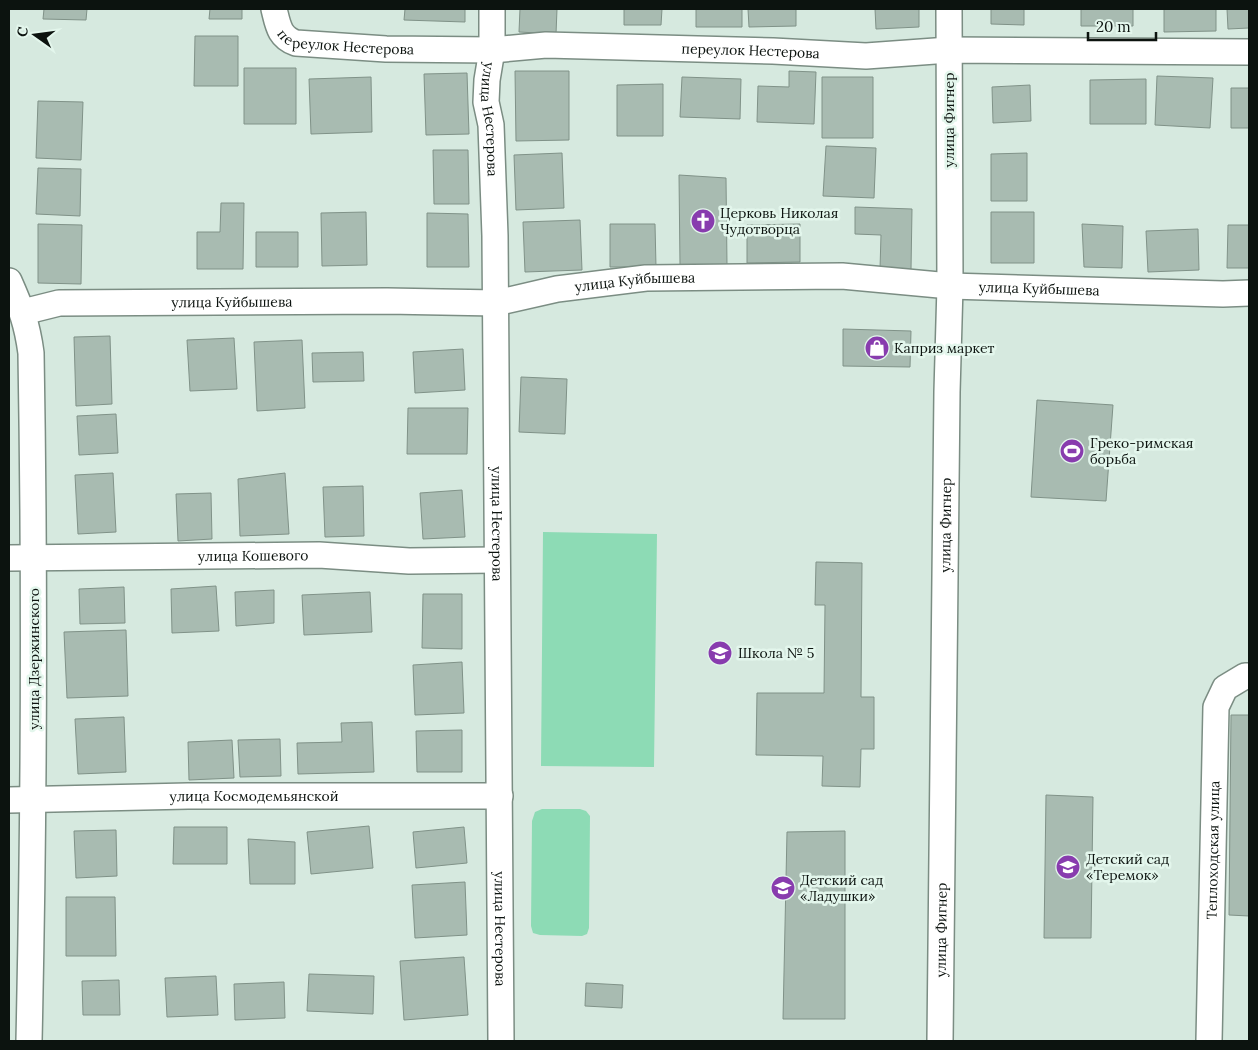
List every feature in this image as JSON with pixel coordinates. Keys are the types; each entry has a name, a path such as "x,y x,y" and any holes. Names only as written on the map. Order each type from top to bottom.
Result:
{"street":[{"name":"переулок Нестерова","path":"274,9 279,29 287,40 296,43 386,49 492,50 546,45 773,51 866,56 949,50 1249,52"},
{"name":"улица Нестерова","path":"492,9 492,50 487,80 486,102 491,125 496,303 496,560 500,796 501,1041"},
{"name":"улица Фигнер","path":"940,1041 947,392 950,286 949,9"},
{"name":"улица Куйбышева","path":"13,293 59,303 387,301 496,303 557,289 646,278 842,276 950,286 1223,294 1249,293"},
{"name":"улица Дзержинского","path":"13,293 29,333 31,354 34,558 34,800 29,1041"},
{"name":"улица Кошевого","path":"9,558 319,555 409,561 496,560"},
{"name":"Теплоходская улица","path":"1209,1041 1216,706 1225,688 1245,676 1249,676"},
{"name":"улица Космодемьянской","path":"9,800 188,796 500,796"}],"green space":[{"path":"543,532 657,534 654,767 541,766"},
{"path":"542,809 580,809 586,811 590,816 589,928 587,934 582,936 540,935 533,933 531,926 532,821 535,812"}],"building":[{"path":"44,9 87,9 86,20 43,19"},
{"path":"210,9 242,9 242,19 209,19"},
{"path":"405,9 465,9 465,22 404,20"},
{"path":"520,9 557,9 556,34 519,32"},
{"path":"624,9 662,9 661,25 624,25"},
{"path":"696,9 742,9 742,27 696,27"},
{"path":"748,9 796,9 796,26 749,27"},
{"path":"875,9 919,9 919,27 876,29"},
{"path":"991,9 1024,9 1024,25 991,24"},
{"path":"1081,9 1133,9 1133,26 1081,26"},
{"path":"1164,9 1216,9 1216,31 1164,32"},
{"path":"1227,9 1249,9 1249,28 1228,29"},
{"path":"195,36 238,36 238,86 194,86"},
{"path":"244,68 296,68 296,124 244,124"},
{"path":"515,71 569,71 569,140 516,141"},
{"path":"789,71 816,72 814,124 757,122 758,86 789,87"},
{"path":"467,73 469,134 426,135 424,74"},
{"path":"1157,76 1213,78 1210,128 1155,125"},
{"path":"371,77 372,132 311,134 309,79"},
{"path":"682,77 741,79 740,119 680,117"},
{"path":"822,77 873,77 873,138 822,138"},
{"path":"1146,79 1146,124 1090,124 1090,80"},
{"path":"663,84 663,136 617,136 617,85"},
{"path":"1030,85 1031,121 993,123 992,87"},
{"path":"1231,88 1249,88 1249,128 1231,128"},
{"path":"38,101 83,102 81,160 36,158"},
{"path":"826,146 876,148 874,198 823,196"},
{"path":"433,150 468,150 469,204 434,204"},
{"path":"562,153 564,208 516,210 514,155"},
{"path":"1027,153 1027,201 991,201 991,154"},
{"path":"38,168 81,169 80,216 36,214"},
{"name":"Церковь Николая Чудотворца","path":"679,175 726,178 727,265 680,265"},
{"path":"221,203 244,203 243,269 197,269 197,232 220,232"},
{"path":"855,207 912,209 911,270 880,269 881,235 855,234"},
{"path":"366,212 367,265 322,266 321,213"},
{"path":"991,212 1034,212 1034,263 991,263"},
{"path":"427,213 468,214 469,267 427,267"},
{"path":"580,220 582,270 525,272 523,222"},
{"path":"38,224 82,225 81,284 38,283"},
{"path":"610,224 655,224 656,267 610,267"},
{"path":"800,224 800,262 747,263 747,225"},
{"path":"1082,224 1123,226 1122,268 1084,267"},
{"path":"1228,225 1249,225 1249,268 1227,268"},
{"path":"1198,229 1199,270 1148,272 1146,231"},
{"path":"256,232 298,232 298,267 256,267"},
{"name":"Каприз маркет","path":"843,329 911,331 910,367 843,366"},
{"path":"110,336 112,404 76,406 74,337"},
{"path":"234,338 237,389 190,391 187,340"},
{"path":"302,340 305,408 257,411 254,342"},
{"path":"463,349 465,390 415,393 413,352"},
{"path":"363,352 364,381 313,382 312,353"},
{"path":"521,377 567,379 565,434 519,432"},
{"name":"Греко-римская борьба","path":"1037,400 1113,405 1106,501 1031,497"},
{"path":"408,408 468,408 467,454 407,454"},
{"path":"116,414 118,453 79,455 77,416"},
{"path":"113,473 116,532 78,534 75,475"},
{"path":"285,473 289,534 240,536 238,479"},
{"path":"363,486 364,536 325,537 323,487"},
{"path":"462,490 465,537 423,539 420,493"},
{"path":"211,493 212,539 178,541 176,494"},
{"path":"816,562 862,563 861,697 874,697 874,749 861,749 860,787 822,786 823,756 756,755 757,693 824,693 825,605 815,605"},
{"path":"216,586 219,631 172,633 171,589"},
{"path":"124,587 125,623 80,624 79,589"},
{"path":"274,590 274,623 236,626 235,592"},
{"path":"370,592 372,632 304,635 302,595"},
{"path":"423,594 462,594 462,649 422,648"},
{"path":"126,630 128,696 67,698 64,632"},
{"path":"462,662 464,713 415,715 413,665"},
{"path":"1231,715 1249,715 1249,916 1229,915"},
{"path":"124,717 126,772 78,774 75,719"},
{"path":"372,722 374,772 298,774 297,743 342,742 341,723"},
{"path":"462,730 462,772 417,772 416,731"},
{"path":"280,739 281,776 240,777 238,740"},
{"path":"232,740 234,778 189,780 188,742"},
{"name":"Детский сад «Теремок»","path":"1046,795 1093,797 1091,938 1044,938"},
{"path":"369,826 373,868 311,874 307,832"},
{"path":"174,827 227,827 227,864 173,864"},
{"path":"464,827 467,863 416,868 413,832"},
{"path":"116,830 117,876 76,878 74,831"},
{"path":"845,831 845,1019 783,1019 787,832"},
{"path":"248,839 295,842 295,884 250,884"},
{"path":"465,882 467,935 415,938 412,885"},
{"path":"66,897 115,897 116,956 66,956"},
{"path":"464,957 468,1015 404,1020 400,961"},
{"path":"309,974 374,976 373,1014 307,1011"},
{"path":"216,976 218,1015 167,1017 165,978"},
{"path":"119,980 120,1015 83,1015 82,981"},
{"path":"284,982 285,1018 235,1020 234,984"},
{"path":"586,983 623,985 622,1008 585,1006"}],"place":[{"name":"Церковь Николая Чудотворца","path":"703,221"},
{"name":"Каприз маркет","path":"877,348"},
{"name":"Греко-римская борьба","path":"1072,451"},
{"name":"Школа № 5","path":"720,653"},
{"name":"Детский сад «Теремок»","path":"1068,867"},
{"name":"Детский сад «Ладушки»","path":"783,888"}]}
